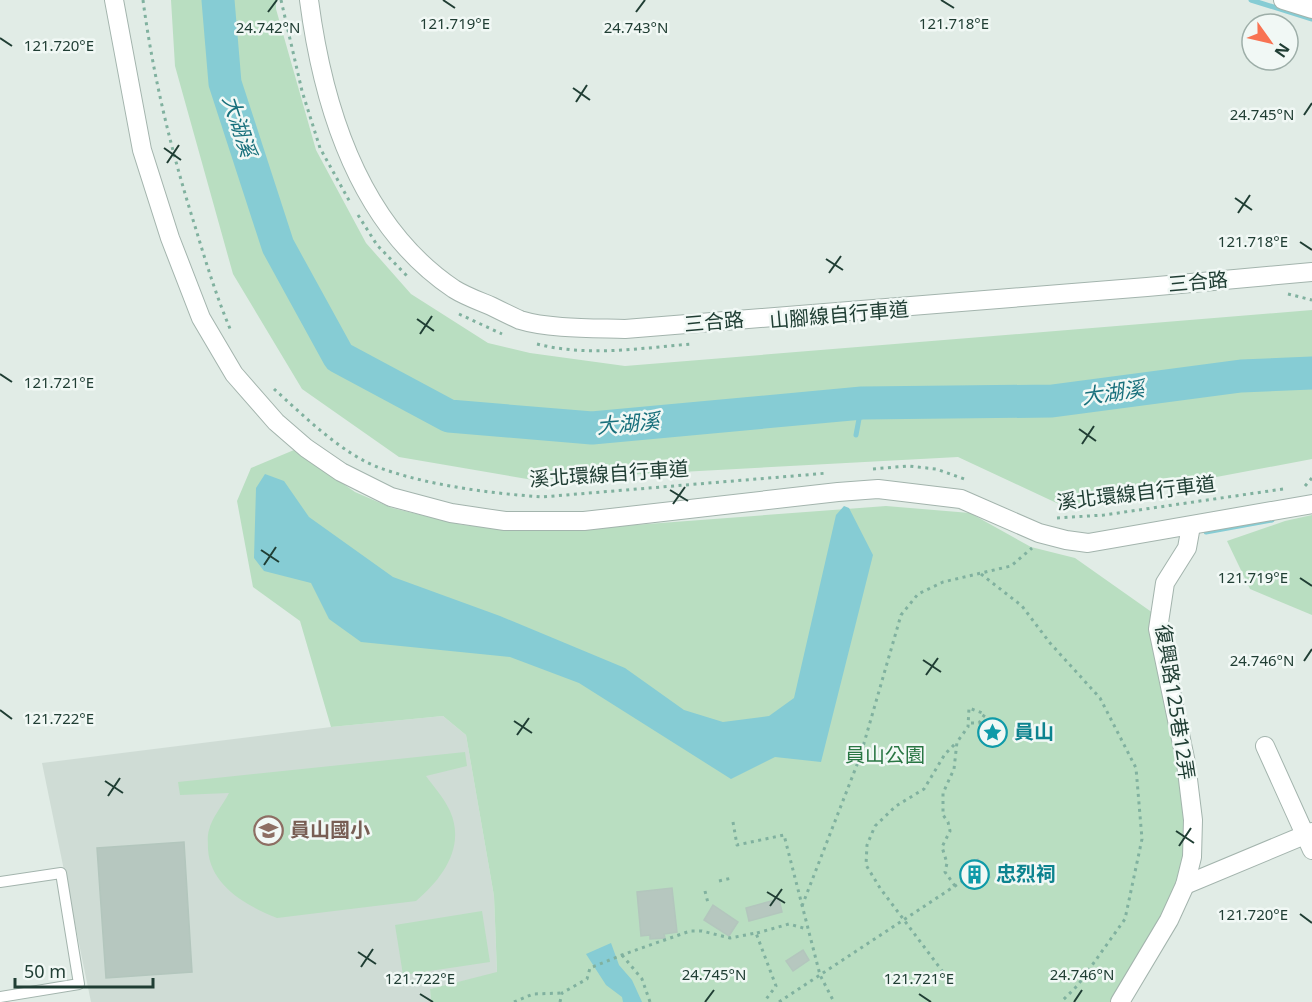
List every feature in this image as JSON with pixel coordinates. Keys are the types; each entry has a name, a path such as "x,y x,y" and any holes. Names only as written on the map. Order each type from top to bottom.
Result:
{"street":[{"path":"114,0 142,150 170,238 201,318 234,375 276,422 306,448 341,472 391,497 451,513 505,521 584,521 878,489 961,499 1040,533 1088,543 1312,504"},
{"name":"三合路","path":"309,0 314,39 334,115 358,178 396,236 420,262 455,289 521,320 568,327 625,329 1312,272"},
{"path":"1283,0 1312,9"},
{"name":"復興路125巷12弄","path":"1120,1002 1169,920 1185,885 1192,857 1193,820 1186,762 1158,629 1165,583 1187,548 1191,526"},
{"path":"1185,885 1310,839 1265,746"}],"lane":[{"path":"0,882 61,873 79,984 0,997"}],"path":[{"path":"143,0 158,90 177,167 204,257 236,338"},
{"path":"281,0 302,91 320,148 376,245 411,280"},
{"path":"458,314 507,335"},
{"path":"528,342 558,349 581,351 701,343"},
{"name":"溪北環線自行車道","path":"267,382 309,420 346,448 379,467 431,481 504,494 542,497 828,473"},
{"path":"862,470 908,466 936,469 968,481"},
{"path":"1295,487 1306,485 1312,478"},
{"name":"溪北環線自行車道","path":"1054,518 1104,515 1284,489"},
{"path":"802,906 860,757 901,615 918,594 943,582 1011,566 1032,547 1040,545"},
{"path":"981,574 1022,606 1050,643 1100,698 1136,768 1142,839 1125,919 1078,985 1061,1002"},
{"path":"943,972 880,888 866,865 867,845 875,826 896,806 924,789 945,754 966,732 969,723 969,708 985,714 980,723 969,723"},
{"path":"955,886 945,872 946,863 942,847 950,831 943,815 943,794 954,769 957,742"},
{"path":"733,822 737,845 784,835 820,975 834,1002"},
{"path":"719,881 732,878"},
{"path":"779,1002 964,880"},
{"path":"705,891 708,903"},
{"path":"514,1002 533,994 562,993 587,979 590,968 622,954 690,931 702,931 730,939 789,924 807,929"},
{"path":"756,933 776,986 764,1002"},
{"path":"622,954 642,979 650,1002"},
{"path":"560,1002 562,993"}],"shaded area":[{"name":"員山國小","path":"443,716 466,735 494,896 497,973 430,989 431,1002 91,1002 42,763 331,727"}],"green space":[{"path":"171,0 276,0 276,9 316,150 366,243 411,294 488,343 530,353 625,366 1312,310 1312,459 1063,506 958,457 533,480 399,457 302,389 233,274 175,66"},
{"name":"員山公園","path":"294,450 355,492 392,508 463,525 554,531 886,506 970,513 1031,547 1075,558 1153,613 1187,817 1186,850 1178,886 1141,958 1110,1002 431,1002 430,989 497,972 494,896 466,735 443,716 331,727 300,621 253,587 237,501 251,468"},
{"path":"1312,515 1312,615 1250,589 1227,541 1285,521"},
{"path":"465,752 467,766 426,776 450,811 455,837 449,861 435,883 416,901 277,918 232,893 215,874 210,862 208,837 210,825 229,793 180,795 178,782"},
{"path":"482,911 490,962 403,975 395,925"}],"water":[{"path":"265,474 284,481 309,517 393,577 500,616 625,668 684,710 723,722 769,716 794,698 836,515 844,506 849,508 873,555 821,762 775,757 731,779 579,683 510,657 361,642 329,619 311,583 264,571 254,558 256,488"},
{"path":"611,943 619,965 632,980 642,1002 623,1002 622,997 606,985 586,954"}],"building":[{"path":"184,842 192,972 106,978 97,848"},
{"name":"忠烈祠","path":"978,859 990,877 973,889 960,871"},
{"path":"672,888 677,932 664,934 665,938 650,939 650,935 641,936 637,892"},
{"path":"779,899 782,912 749,921 746,908"},
{"path":"713,905 738,922 729,936 704,920"},
{"path":"803,950 809,960 793,971 786,961"}],"waterway":[{"name":"大湖溪","path":"218,0 225,83 278,246 339,357 449,416 592,428 862,403 1052,401 1241,376 1312,373"},
{"path":"1251,0 1312,19"},
{"path":"856,435 862,403"},
{"path":"1206,532 1272,520"}],"place":[{"name":"員山","path":"993,732"},
{"name":"員山國小","path":"269,830"},
{"name":"忠烈祠","path":"975,874"}]}
